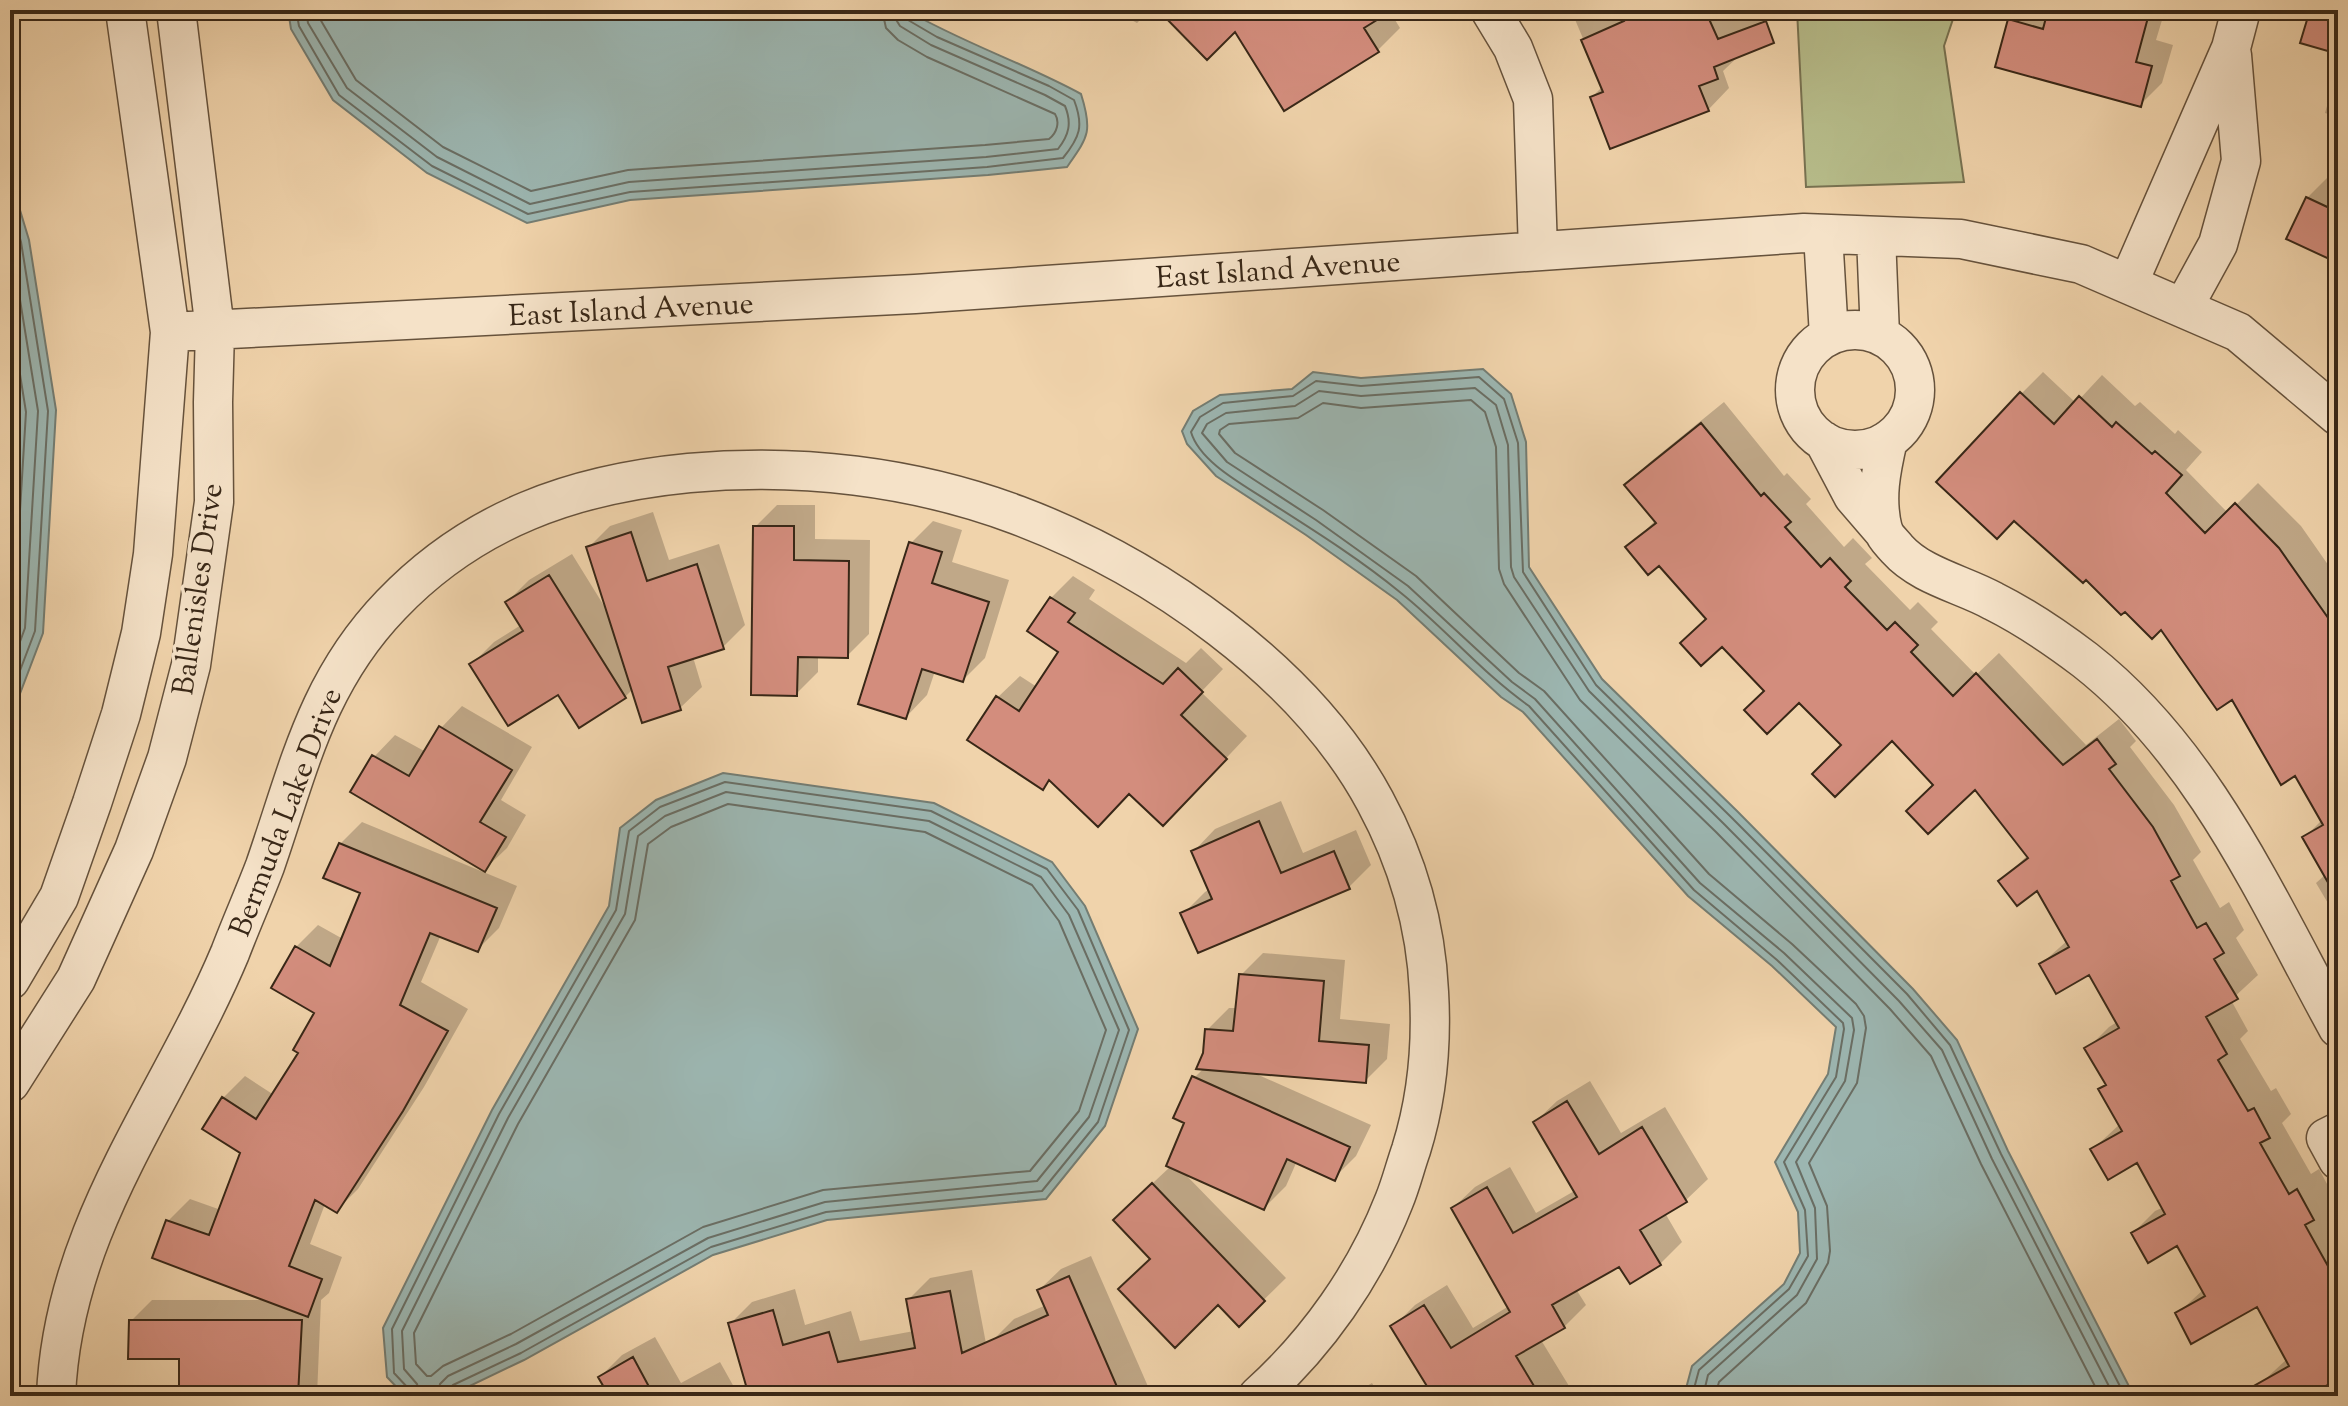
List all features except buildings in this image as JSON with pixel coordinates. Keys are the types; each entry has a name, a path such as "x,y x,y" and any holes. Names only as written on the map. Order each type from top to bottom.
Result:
{"street":[{"name":"Ballenisles Drive","path":"10,980 59,897 121,714 141,633 153,554 170,332 125,10"},
{"name":"Ballenisles Drive","path":"10,1083 76,979 134,850 167,758 191,665 214,502 215,330 176,10"},
{"path":"1490,10 1513,48 1533,99 1538,251"},
{"path":"2128,284 2231,48 2241,10"},
{"path":"2183,308 2218,244 2241,161 2231,48"},
{"name":"East Island Avenue","path":"170,332 915,294 1823,234 1961,239 2081,264 2238,332 2338,416"},
{"path":"1823,234 1829,336"},
{"path":"1876,236 1880,335"},
{"path":"1824,441 1843,449 1869,448 1888,440 1904,426 1912,410 1916,389 1909,363 1897,347 1880,335 1849,330 1829,336 1810,351 1799,369 1795,389 1796,402 1804,422 1824,441 1853,496 1900,553 1922,568 1993,600 2073,651 2122,692 2166,739 2205,790 2230,831 2338,1028"},
{"path":"1884,532 1879,480 1888,440"},
{"name":"Bermuda Lake Drive","path":"56,1396 69,1303 88,1240 107,1194 225,964 263,871 302,749 325,698 354,650 389,607 430,568 501,522 552,500 606,485 651,477 750,469 849,474 933,490 1014,513 1092,547 1142,574 1213,622 1257,658 1298,698 1342,749 1374,799 1399,852 1420,922 1428,965 1431,1023 1426,1082 1416,1133 1395,1201 1364,1265 1324,1325 1258,1396"},
{"path":"2338,1132 2326,1138 2338,1160"}],"green space":[{"path":"1797,10 1956,10 1944,46 1964,182 1806,187"}],"water":[{"path":"288,10 906,10 1081,94 1087,117 1086,134 1067,167 630,200 527,223 427,173 333,100 291,29"},
{"path":"10,177 29,240 56,410 43,633 10,720"},
{"path":"1483,369 1511,394 1526,442 1529,567 1602,679 1913,989 1957,1040 2008,1151 2134,1396 1684,1396 1692,1366 1784,1284 1800,1253 1798,1212 1775,1162 1828,1074 1836,1027 1772,966 1688,896 1523,712 1501,697 1397,600 1216,476 1187,444 1182,431 1193,411 1220,395 1292,389 1313,372 1361,378"},
{"path":"723,773 934,803 1052,862 1085,906 1138,1029 1105,1126 1046,1199 827,1220 713,1255 524,1360 449,1396 405,1396 387,1377 383,1328 492,1110 609,906 620,828 656,800"}]}
